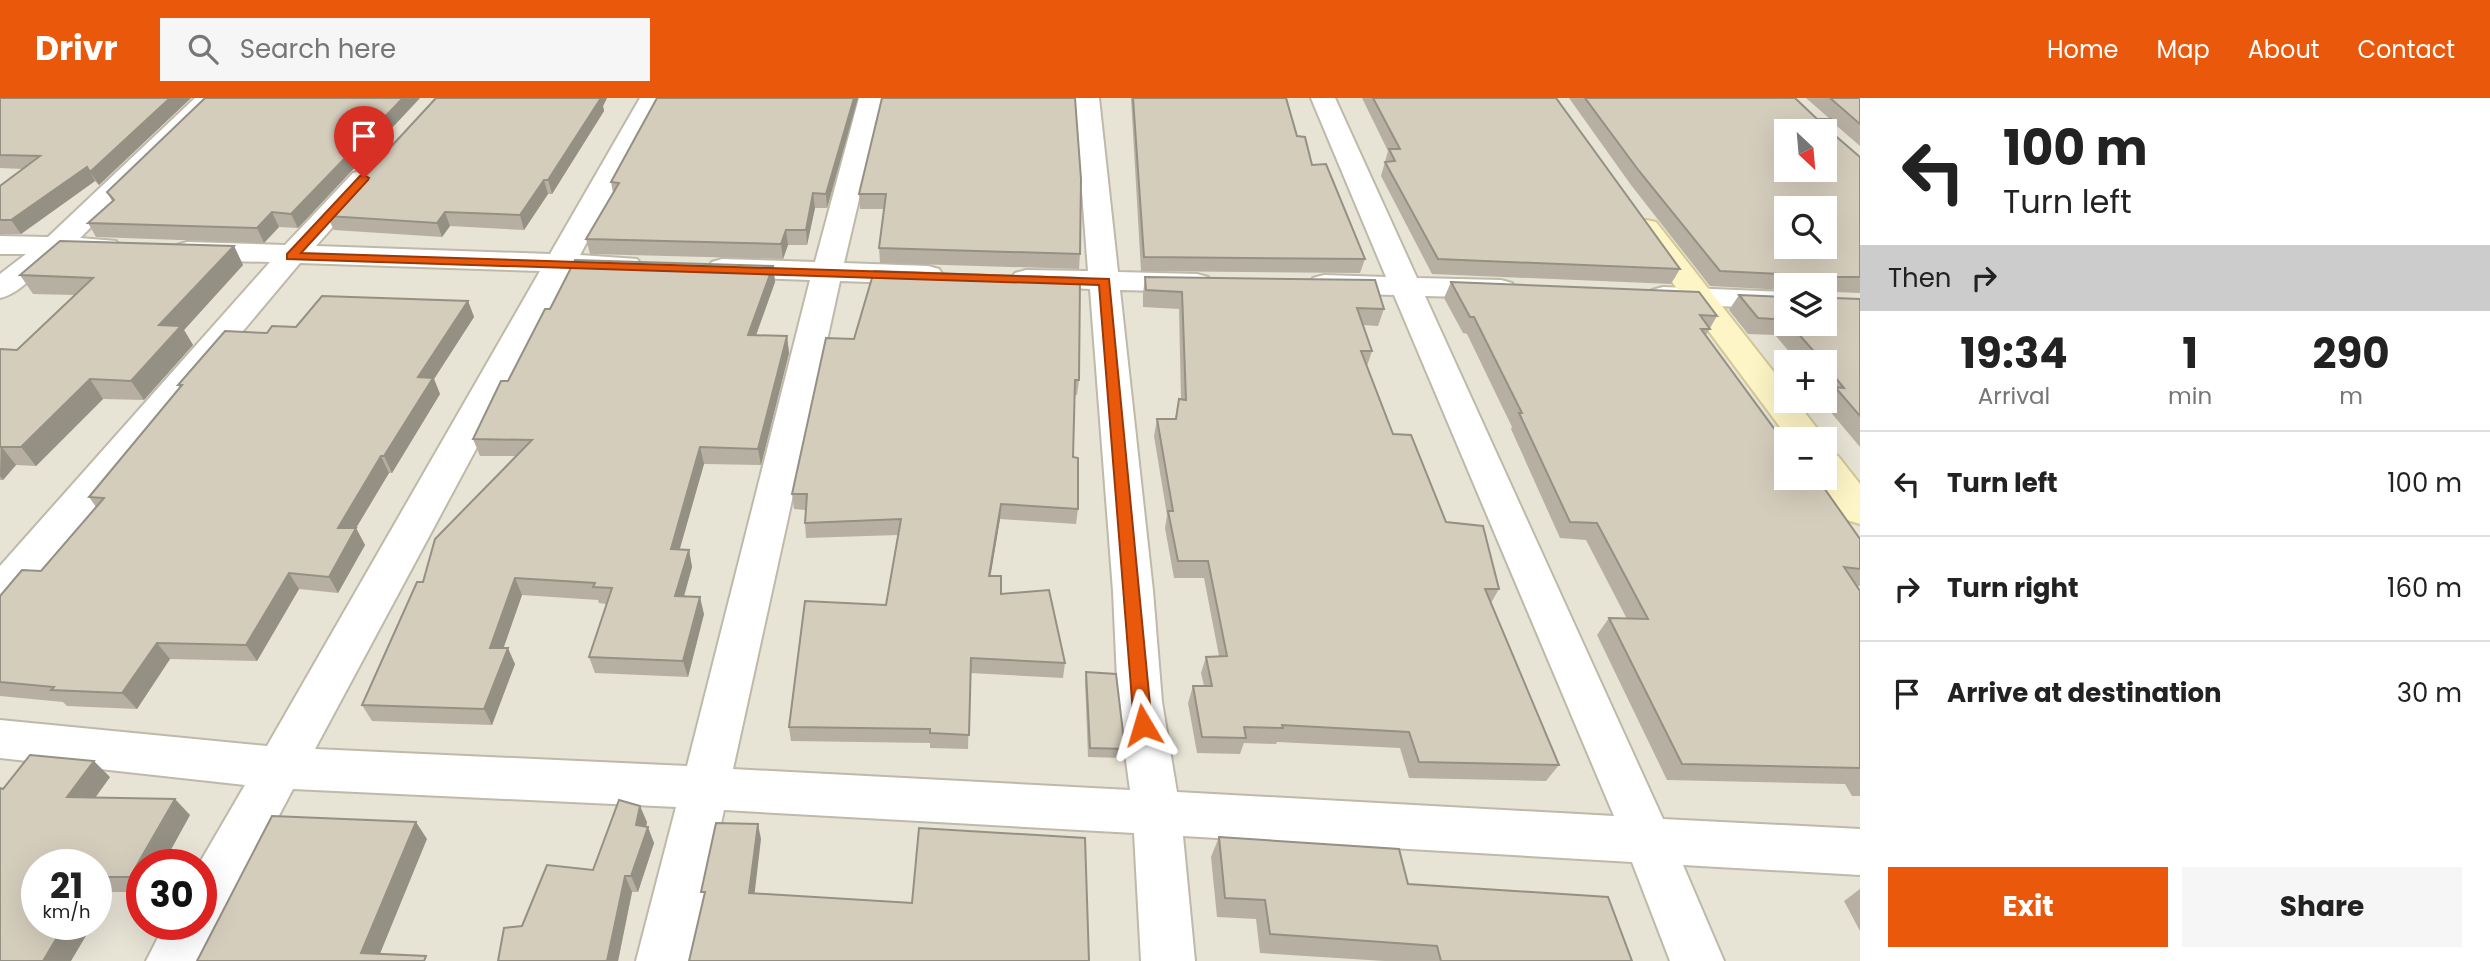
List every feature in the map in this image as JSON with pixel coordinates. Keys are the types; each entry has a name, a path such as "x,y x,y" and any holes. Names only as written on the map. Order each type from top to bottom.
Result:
{"main road":[{"path":"1627,204 1701,297 1798,427"},
{"path":"1837,480 1860,511"}],"street":[{"path":"0,289 56,245 209,98"},
{"path":"217,881 561,263 625,142 652,98"},
{"path":"663,961 706,788 825,271 871,98"},
{"path":"1087,98 1133,591 1140,702 1157,815 1167,961"},
{"path":"1323,98 1649,841 1697,961"},
{"path":"0,593 291,256 382,158"},
{"path":"0,245 658,266"},
{"path":"700,267 951,276"},
{"path":"993,277 1105,282 1227,283"},
{"path":"1295,284 1526,290"},
{"path":"1634,295 1774,300"},
{"path":"0,739 280,768 706,788 1860,852"},
{"path":"173,961 185,940"}],"shaded area":[{"path":"180,98 1860,98 1860,961 0,961 0,155"}],"building":[{"path":"0,98 170,98 90,172 87,167 11,220 0,220 0,186 40,156 0,155"},
{"path":"205,98 403,98 291,214 272,212 257,228 88,223 114,200 107,192"},
{"path":"436,98 601,98 548,180 544,180 520,215 445,212 437,223 327,216"},
{"path":"657,98 854,98 826,194 813,193 806,230 786,230 781,244 586,239 619,183 611,182"},
{"path":"882,98 1075,98 1081,179 1080,254 879,248 886,194 859,194"},
{"path":"1133,98 1286,98 1297,136 1305,137 1312,165 1326,164 1365,259 1144,257"},
{"path":"1373,98 1556,98 1680,269 1438,259 1385,162 1395,161 1389,149 1400,149"},
{"path":"1585,98 1795,98 1817,119 1774,119 1774,182 1838,182 1838,138 1860,157 1860,277 1837,277 1837,273 1720,271 1639,171"},
{"path":"1830,98 1860,98 1860,124"},
{"path":"60,241 234,246 159,325 181,326 131,381 90,379 21,447 0,447 0,349 17,350 93,278 20,275"},
{"path":"575,260 773,266 748,335 787,336 758,449 700,447 671,549 689,550 675,596 700,597 683,661 589,657 612,588 593,587 595,583 515,578 490,648 508,648 484,709 362,705 417,582 423,582 435,539 532,440 473,439 501,381 508,381 545,309 550,309"},
{"path":"874,271 1080,278 1079,380 1075,380 1073,457 1078,458 1078,509 1001,504 989,576 1001,576 1001,594 1049,590 1065,663 971,658 969,735 930,733 930,729 789,727 805,601 886,605 901,519 805,523 807,494 792,494 826,338 854,339"},
{"path":"1145,277 1375,280 1384,309 1357,308 1372,351 1361,351 1393,434 1411,435 1446,522 1483,526 1499,589 1485,589 1559,765 1419,762 1409,732 1282,725 1283,728 1244,727 1246,738 1202,737 1193,686 1212,686 1206,657 1227,656 1208,561 1178,561 1168,511 1173,511 1157,419 1176,419 1179,399 1186,400 1182,292 1146,290"},
{"path":"1451,282 1699,292 1717,316 1700,315 1710,329 1701,329 1774,428 1774,490 1825,490 1860,539 1860,569 1844,567 1860,591 1860,768 1682,764 1609,618 1648,619 1597,523 1570,522 1519,413 1522,413 1474,317 1470,317"},
{"path":"1739,295 1774,296 1774,319 1758,318"},
{"path":"322,296 468,301 418,377 433,378 384,456 381,456 338,528 356,528 329,577 289,573 246,645 157,643 122,693 51,690 54,687 0,682 0,596 22,570 41,571 104,498 89,497 182,385 178,385 225,331 267,333 272,326 296,327"},
{"path":"1837,298 1860,299 1860,416 1837,389 1844,388 1837,380 1837,350 1813,350 1800,336 1837,336"},
{"path":"1086,672 1116,674 1125,749 1090,748"},
{"path":"30,755 94,761 67,797 175,799 146,849 126,849 126,877 112,877 112,849 21,849 21,940 55,940 43,961 0,961 0,788 3,789"},
{"path":"619,800 640,806 636,825 648,827 631,876 625,876 607,961 498,961 504,928 522,926 547,865 593,870"},
{"path":"272,816 416,822 361,953 426,956 424,961 197,961 208,940 217,940 217,922"},
{"path":"716,823 758,824 749,893 912,903 919,828 1085,838 1089,961 689,961 705,892 701,892"},
{"path":"1219,837 1399,849 1408,884 1608,897 1632,961 1441,961 1437,946 1270,934 1265,900 1225,898"}],"route":[{"path":"364,178 291,256 1105,282 1143,725"}]}
